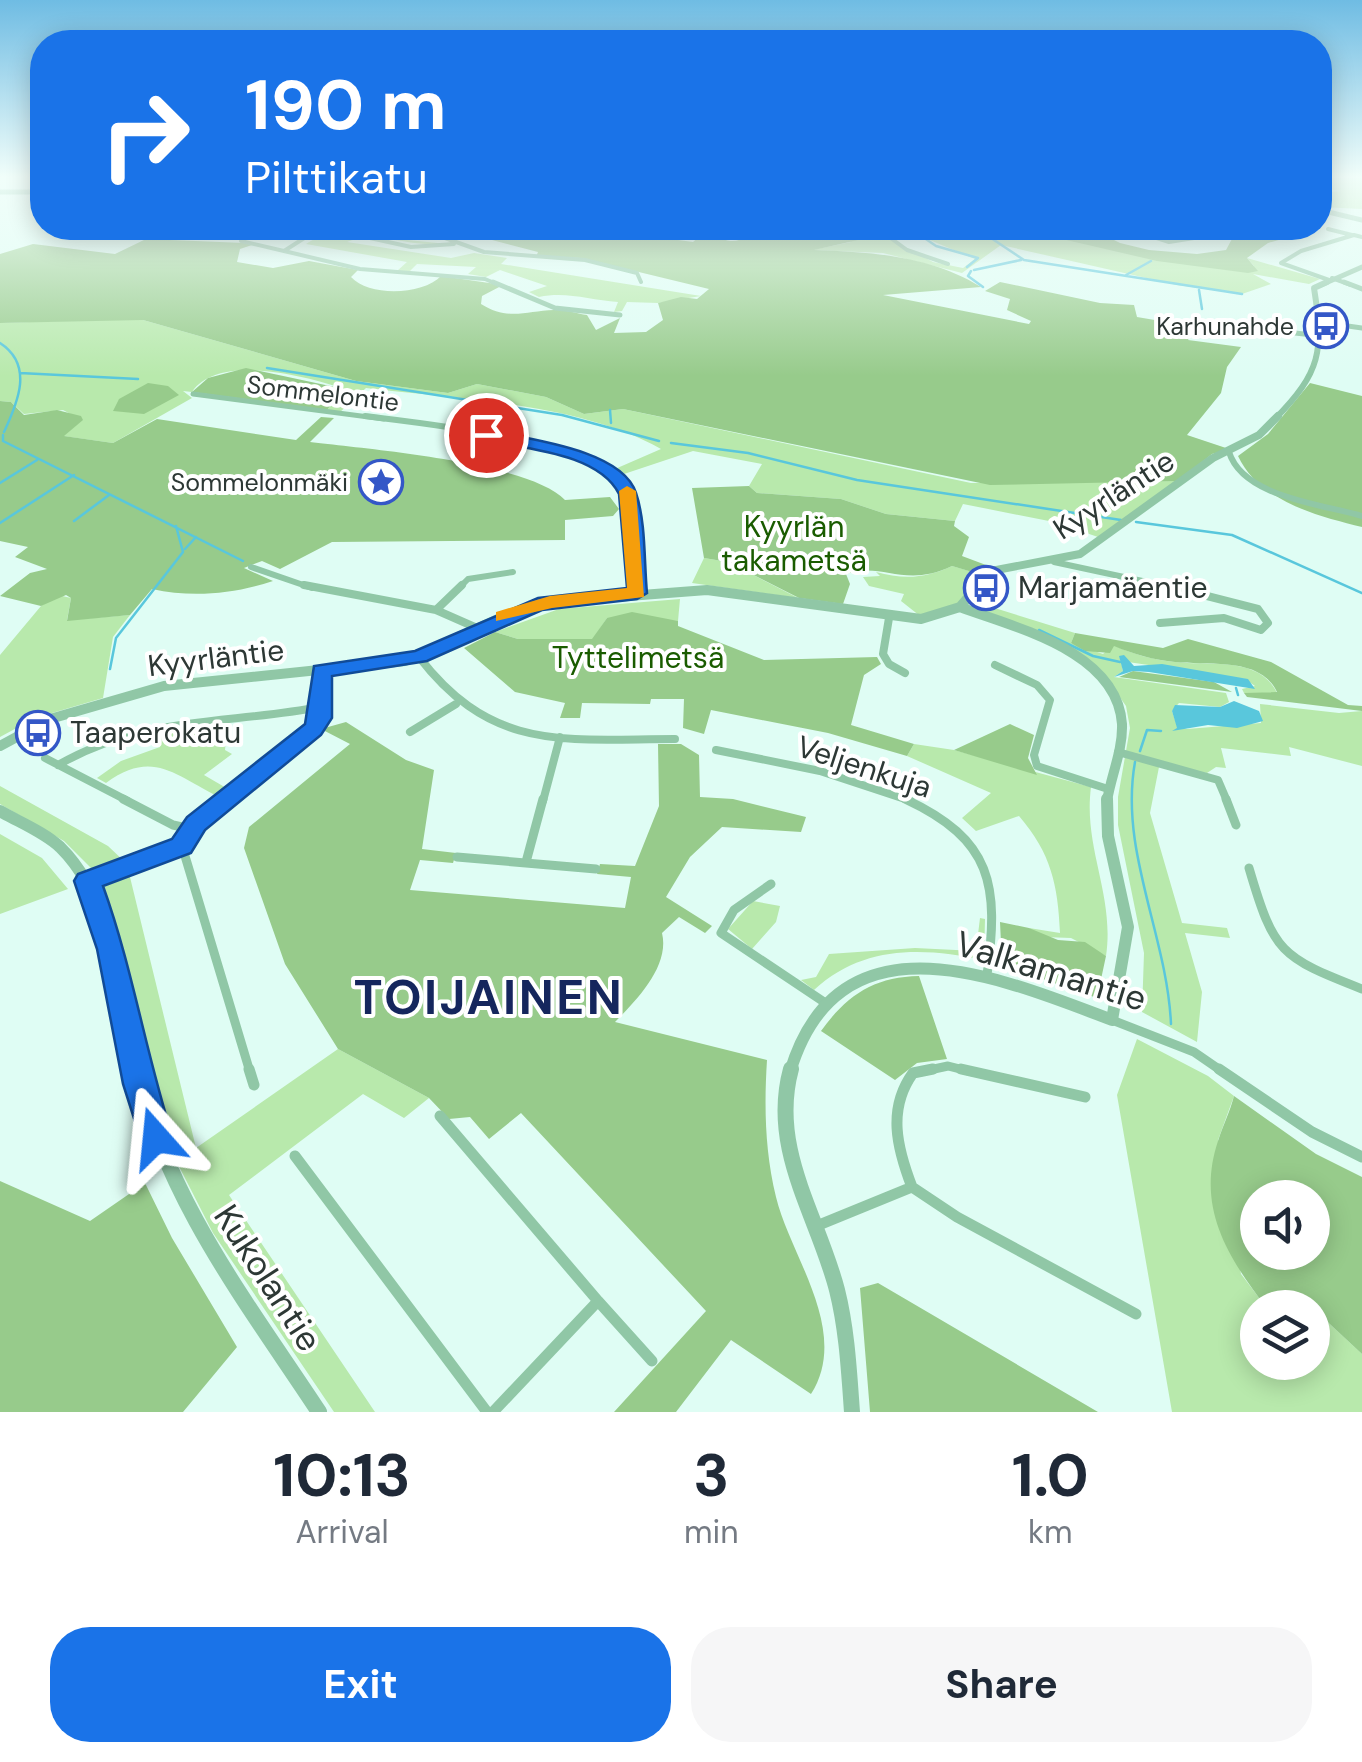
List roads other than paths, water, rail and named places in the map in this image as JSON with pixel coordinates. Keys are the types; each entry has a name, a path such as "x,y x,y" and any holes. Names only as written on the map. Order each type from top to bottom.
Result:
{"street":[{"path":"255,244 360,269 485,279 554,308 620,315"},
{"path":"284,250 294,244"},
{"path":"399,244 420,248 457,244 504,256 585,260 637,273 642,282"},
{"path":"899,244 948,264"},
{"path":"1325,244 1280,263 1362,289"},
{"path":"1331,279 1362,268"},
{"name":"Kyyrläntie","path":"0,746 50,720 164,686 419,657 538,604 707,590 889,618 931,617 960,606 996,568 1054,562 1096,544 1228,452 1254,439 1298,395 1319,359 1322,336 1313,291 1331,279"},
{"path":"1320,322 1362,328"},
{"path":"1204,323 1322,336"},
{"name":"Sommelontie","path":"194,394 461,431 548,448 597,463 614,472 627,489 637,593"},
{"path":"1228,452 1238,473 1249,482 1362,516"},
{"path":"1054,562 1230,599 1258,609 1268,624 1260,630 1236,620 1206,617 1160,623"},
{"path":"251,567 316,589 436,610 478,629"},
{"path":"436,610 468,579 513,572"},
{"path":"960,606 1058,646 1099,676 1119,704 1118,752 1108,789 1108,838 1128,916 1128,936 1112,1020"},
{"path":"889,618 883,654 889,664 905,673"},
{"path":"419,657 456,704 502,728 560,736 676,739"},
{"path":"995,665 1037,685 1050,700 1033,760 1038,766 1108,789"},
{"path":"88,881 182,846 191,828 313,729 320,720 322,671"},
{"path":"410,732 456,704"},
{"path":"58,765 98,741 166,721 271,716 320,707"},
{"path":"526,862 560,736"},
{"name":"Veljenkuja","path":"716,750 860,785 929,810 958,828 986,867 990,889 986,975"},
{"path":"1118,752 1218,780 1236,824"},
{"path":"45,758 174,825 191,828"},
{"name":"Kukolantie","path":"0,811 58,845 88,881 111,949 147,1115 165,1161 208,1241 319,1412"},
{"path":"182,846 254,1086"},
{"path":"456,858 596,869"},
{"path":"1250,868 1269,936 1278,951 1362,989"},
{"path":"771,884 751,894 726,920 721,933 827,1004"},
{"name":"Valkamantie","path":"852,1412 844,1318 795,1180 785,1101 793,1058 827,1004 861,979 900,966 945,966 986,975 1194,1052 1312,1132 1362,1157"},
{"path":"1084,1096 948,1066 923,1068 905,1082 896,1107 900,1155 912,1186 957,1217 1136,1314"},
{"path":"440,1116 652,1361"},
{"path":"295,1156 490,1412 598,1301"},
{"path":"814,1226 912,1186"}],"water":[{"path":"1124,655 1134,666 1162,664 1248,679 1255,689 1149,672 1133,671 1114,677 1123,671 1119,656"},
{"path":"1234,701 1259,711 1263,721 1237,728 1208,725 1172,731 1177,728 1172,711 1175,705 1220,707"}],"waterway":[{"path":"933,244 978,258 967,267"},
{"path":"1000,244 1024,260 1242,294"},
{"path":"974,270 1021,260"},
{"path":"1126,275 1151,261"},
{"path":"971,271 968,276 983,287"},
{"path":"1199,290 1202,309"},
{"path":"0,343 11,352 20,373"},
{"path":"267,368 562,415 659,441"},
{"path":"4,432 18,396 20,373"},
{"path":"20,373 138,379"},
{"path":"610,410 611,423"},
{"path":"3,435 3,441 73,476"},
{"path":"671,443 748,453 857,480 1121,520"},
{"path":"0,483 37,460"},
{"path":"0,523 73,476"},
{"path":"73,476 176,528"},
{"path":"74,521 109,495"},
{"path":"1136,522 1232,535 1362,593"},
{"path":"110,669 116,638 183,552 176,528"},
{"path":"176,528 196,537"},
{"path":"185,549 196,537"},
{"path":"196,537 243,561"},
{"path":"1039,630 1093,656 1120,662"},
{"path":"1236,688 1238,695"},
{"path":"1140,751 1147,730 1161,731"},
{"path":"1135,762 1133,828 1168,991 1171,1024"}],"place":[{"name":"Karhunahde","path":"1326,326"},
{"name":"Sommelonmäki","path":"381,482"},
{"name":"Marjamäentie","path":"986,588"},
{"name":"Taaperokatu","path":"38,733"}],"district":[{"name":"TOIJAINEN","path":"489,997"}],"park label":[{"name":"Kyyrlän takametsä","path":"794,544"},
{"name":"Tyttelimetsä","path":"638,658"}]}
